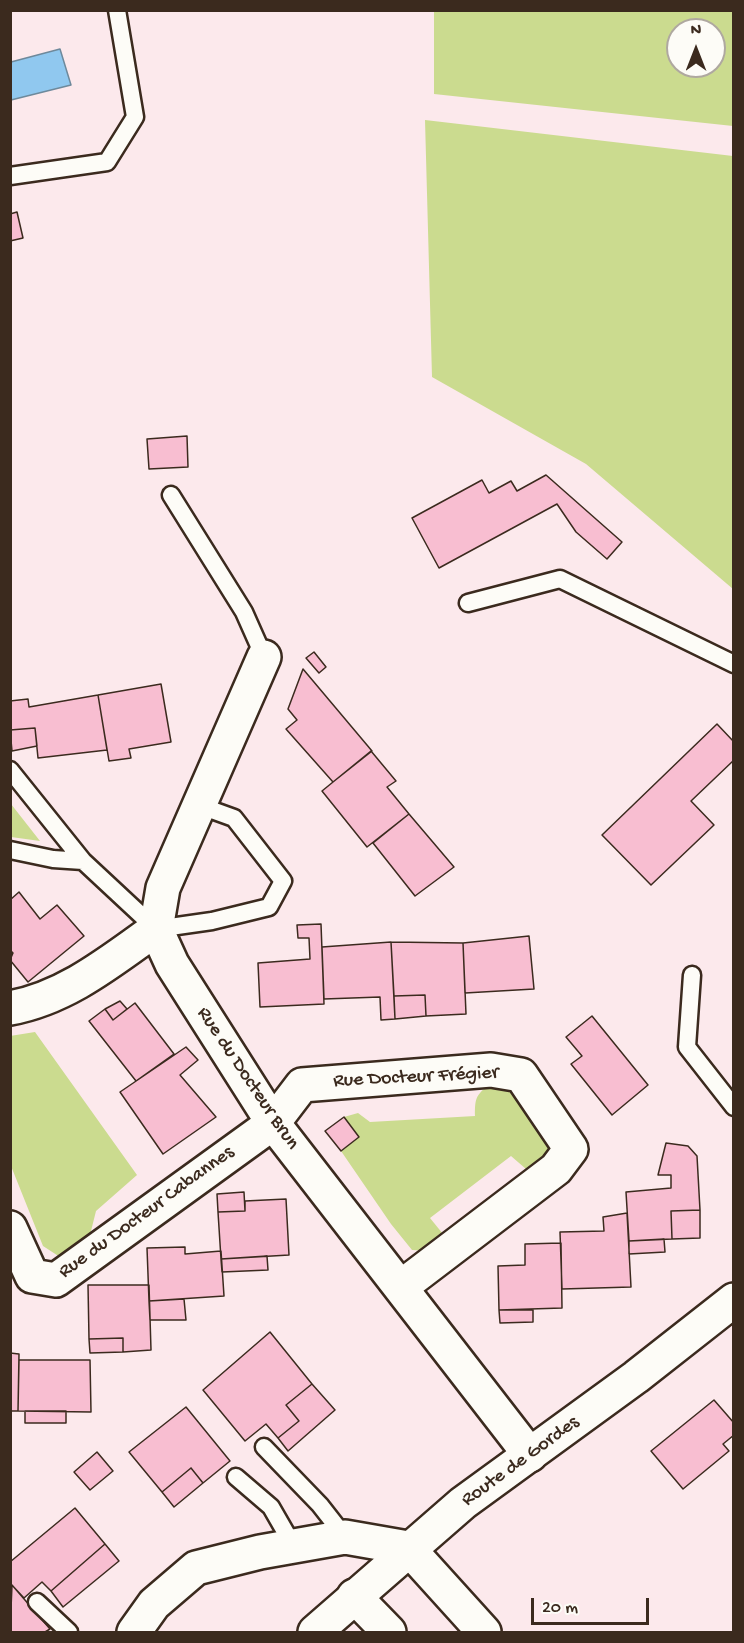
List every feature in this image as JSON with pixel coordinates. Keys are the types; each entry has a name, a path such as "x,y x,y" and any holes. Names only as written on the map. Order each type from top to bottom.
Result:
{"street":[{"path":"10,1008 28,1005 86,979 156,929 163,888 264,657"},
{"name":"Rue du Docteur Brun","path":"156,929 172,964 273,1123 530,1455"},
{"name":"Rue Docteur Frégier","path":"273,1123 302,1085 491,1070 521,1075 571,1149 556,1169 401,1287"},
{"name":"Rue du Docteur Cabannes","path":"10,1228 32,1276 56,1280 273,1123"},
{"name":"Route de Gordes","path":"315,1632 408,1548 463,1503 636,1377 734,1300"},
{"path":"134,1632 154,1604 196,1568 345,1537 408,1548 484,1632"},
{"path":"354,1596 388,1632"}],"lane":[{"path":"10,176 107,162 135,117 117,10"},
{"path":"171,495 244,612 264,657"},
{"path":"468,603 560,579 734,664"},
{"path":"10,770 83,861 156,929 212,921 269,907 282,881 234,818 198,805"},
{"path":"10,850 53,859 83,861"},
{"path":"692,975 687,1047 734,1107"},
{"path":"264,1447 320,1504 345,1537"},
{"path":"236,1477 271,1507 294,1546"},
{"path":"37,1602 69,1632"}],"green space":[{"path":"434,11 733,11 733,126 434,94"},
{"path":"425,120 733,156 733,589 586,464 432,377"},
{"path":"11,804 40,841 11,837"},
{"path":"35,1032 137,1175 96,1211 86,1251 63,1259 43,1246 11,1166 10,1036"},
{"path":"488,1086 512,1089 548,1148 551,1159 542,1168 526,1169 511,1156 430,1218 443,1234 442,1245 429,1251 412,1250 391,1224 341,1151 359,1137 344,1117 358,1113 370,1122 475,1116 475,1106 480,1092"}],"water":[{"path":"60,49 71,85 11,100 11,62"}],"building":[{"path":"17,212 23,238 10,241 10,214"},
{"path":"187,436 188,467 149,469 147,439"},
{"path":"546,475 622,542 607,559 576,532 557,504 439,568 412,518 482,480 489,493 511,481 517,491"},
{"path":"314,652 326,667 319,673 306,658"},
{"path":"303,669 372,751 333,782 286,729 297,720 288,709"},
{"path":"161,684 171,742 129,749 131,758 109,761 98,695"},
{"path":"98,695 107,750 38,758 35,728 10,730 10,701 28,699 29,707"},
{"path":"717,724 734,742 734,760 691,801 714,825 651,885 602,835"},
{"path":"35,728 37,746 12,751 10,730"},
{"path":"371,751 396,781 387,787 409,814 367,847 322,791"},
{"path":"409,814 454,867 415,896 373,843"},
{"path":"19,892 40,919 57,905 84,936 28,982 10,960 13,953 10,950 10,900"},
{"path":"321,924 324,1004 260,1007 258,963 310,959 309,938 298,938 297,925"},
{"path":"529,936 534,989 465,993 463,943"},
{"path":"391,942 395,1019 381,1020 380,997 324,999 322,947"},
{"path":"391,942 463,943 466,1014 426,1016 425,995 394,996"},
{"path":"425,995 426,1016 395,1019 394,996"},
{"path":"120,1001 127,1009 113,1020 105,1009"},
{"path":"135,1003 174,1054 136,1081 89,1021 105,1009 113,1020"},
{"path":"592,1016 648,1085 612,1115 571,1064 582,1056 566,1037"},
{"path":"186,1047 198,1060 180,1075 216,1117 163,1154 120,1092"},
{"path":"344,1117 359,1137 341,1151 325,1131"},
{"path":"666,1143 688,1146 697,1156 700,1210 671,1211 672,1239 629,1241 626,1192 671,1188 671,1175 658,1175"},
{"path":"244,1192 245,1211 218,1212 217,1194"},
{"path":"286,1199 289,1255 221,1259 218,1212 245,1211 245,1201"},
{"path":"700,1210 700,1238 672,1239 671,1211"},
{"path":"627,1213 631,1287 562,1289 560,1232 604,1231 603,1217"},
{"path":"664,1239 665,1252 629,1254 629,1241"},
{"path":"561,1243 562,1308 499,1310 498,1266 525,1265 525,1244"},
{"path":"185,1247 185,1254 221,1251 224,1296 149,1301 147,1248"},
{"path":"267,1256 268,1270 222,1272 221,1259"},
{"path":"88,1285 149,1285 151,1350 123,1352 123,1338 89,1339"},
{"path":"184,1299 186,1320 150,1320 149,1301"},
{"path":"499,1310 533,1310 533,1322 500,1323"},
{"path":"270,1332 312,1384 286,1405 299,1421 278,1438 266,1424 245,1441 203,1390"},
{"path":"123,1338 123,1352 90,1353 89,1339"},
{"path":"10,1353 19,1354 18,1411 10,1411"},
{"path":"19,1360 90,1360 91,1412 18,1411"},
{"path":"312,1384 335,1410 288,1451 278,1438 299,1421 286,1405"},
{"path":"714,1400 734,1423 734,1435 723,1444 729,1451 683,1489 651,1451"},
{"path":"186,1407 230,1461 203,1483 191,1468 162,1492 129,1452"},
{"path":"25,1411 66,1411 66,1423 25,1423"},
{"path":"97,1452 113,1471 90,1490 74,1472"},
{"path":"191,1468 203,1483 174,1507 162,1492"},
{"path":"75,1508 105,1544 51,1591 42,1582 24,1598 10,1583 10,1562"},
{"path":"105,1544 119,1561 63,1607 51,1591"},
{"path":"12,1585 50,1629 45,1632 10,1632"}]}
